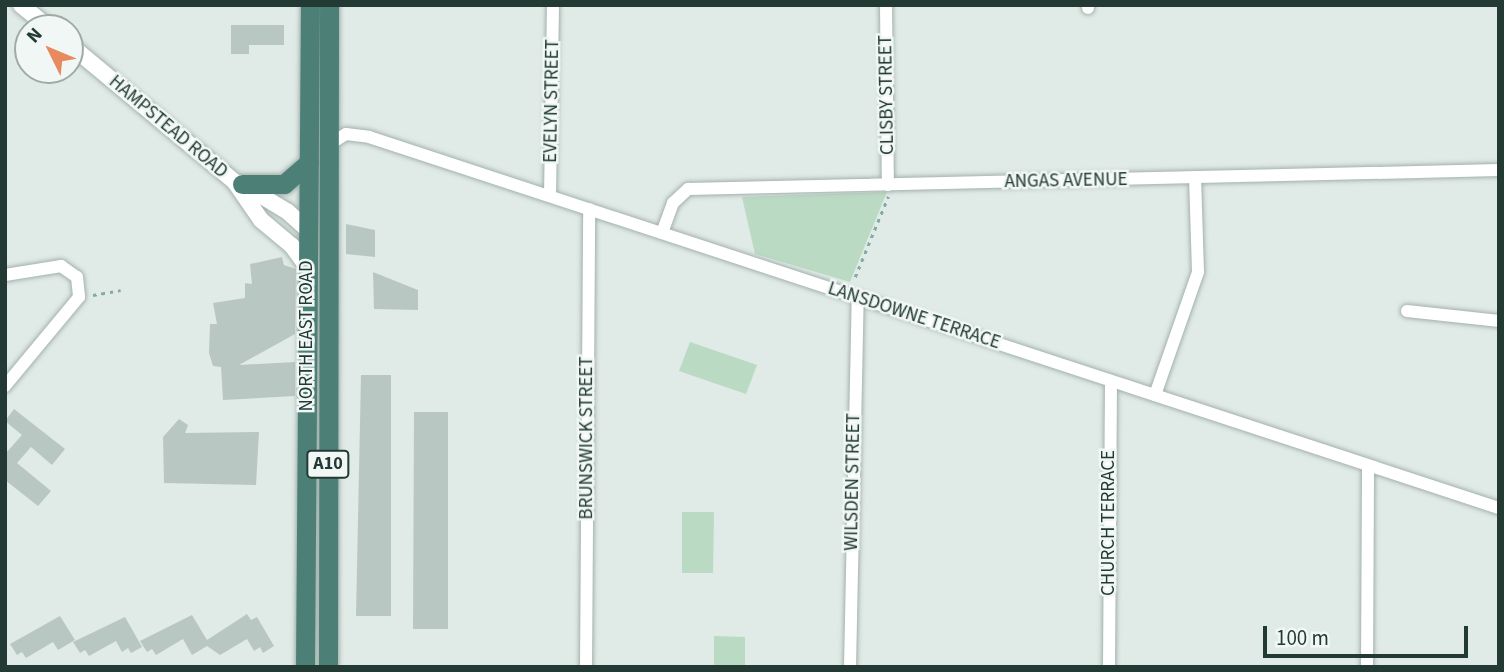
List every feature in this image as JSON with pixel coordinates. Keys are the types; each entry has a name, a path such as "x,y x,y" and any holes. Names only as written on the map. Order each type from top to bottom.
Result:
{"highway":[{"name":"NORTH EAST ROAD","path":"305,667 310,5"},
{"name":"NORTH EAST ROAD","path":"328,667 329,5"},
{"path":"238,183 284,184 309,162"},
{"path":"307,229 329,261"}],"main road":[{"name":"HAMPSTEAD ROAD","path":"84,57 238,183 307,229"},
{"name":"HAMPSTEAD ROAD","path":"238,183 261,220 292,246 308,268"}],"street":[{"name":"EVELYN STREET","path":"550,196 553,5"},
{"name":"CLISBY STREET","path":"886,5 890,190"},
{"name":"LANSDOWNE TERRACE","path":"330,144 346,134 358,134 1499,508"},
{"name":"ANGAS AVENUE","path":"662,233 673,203 688,188 890,190 1195,177 1499,170"},
{"path":"1155,395 1198,272 1195,177"},
{"name":"BRUNSWICK STREET","path":"586,667 589,209"},
{"path":"5,275 61,266 77,277 79,297 5,386"},
{"name":"WILSDEN STREET","path":"849,667 858,297"},
{"path":"1406,311 1499,321"},
{"name":"CHURCH TERRACE","path":"1109,667 1111,381"},
{"path":"1367,667 1368,466"}],"path":[{"path":"855,278 890,190"},
{"path":"79,297 121,290"}],"green space":[{"path":"887,192 850,282 755,254 742,197"},
{"path":"690,342 757,365 746,394 679,371"},
{"path":"682,512 714,512 713,573 682,573"},
{"path":"714,636 745,637 745,667 714,667"}],"building":[{"path":"231,25 284,25 284,45 249,45 249,54 231,54"},
{"path":"346,224 375,230 375,257 346,254"},
{"path":"282,257 284,265 296,269 295,334 239,365 295,362 295,396 223,400 221,367 213,366 209,353 210,324 217,324 213,303 245,298 245,283 252,284 250,264"},
{"path":"373,272 418,290 418,310 374,309"},
{"path":"361,375 391,375 391,616 356,616"},
{"path":"14,409 65,449 52,465 31,447 17,463 51,491 38,506 5,480 5,454 22,435 5,421"},
{"path":"414,412 448,412 448,629 413,629"},
{"path":"179,419 188,425 185,433 259,432 256,485 164,483 163,437"},
{"path":"247,614 251,620 257,617 274,646 263,653 260,647 254,651 247,639 220,655 207,646 192,655 183,639 156,655 152,649 147,652 140,641 192,615 207,640"},
{"path":"60,616 75,640 58,650 53,642 26,658 22,652 17,655 10,644"},
{"path":"125,617 142,647 131,653 128,648 122,652 116,641 89,656 85,650 80,653 73,642"}]}
